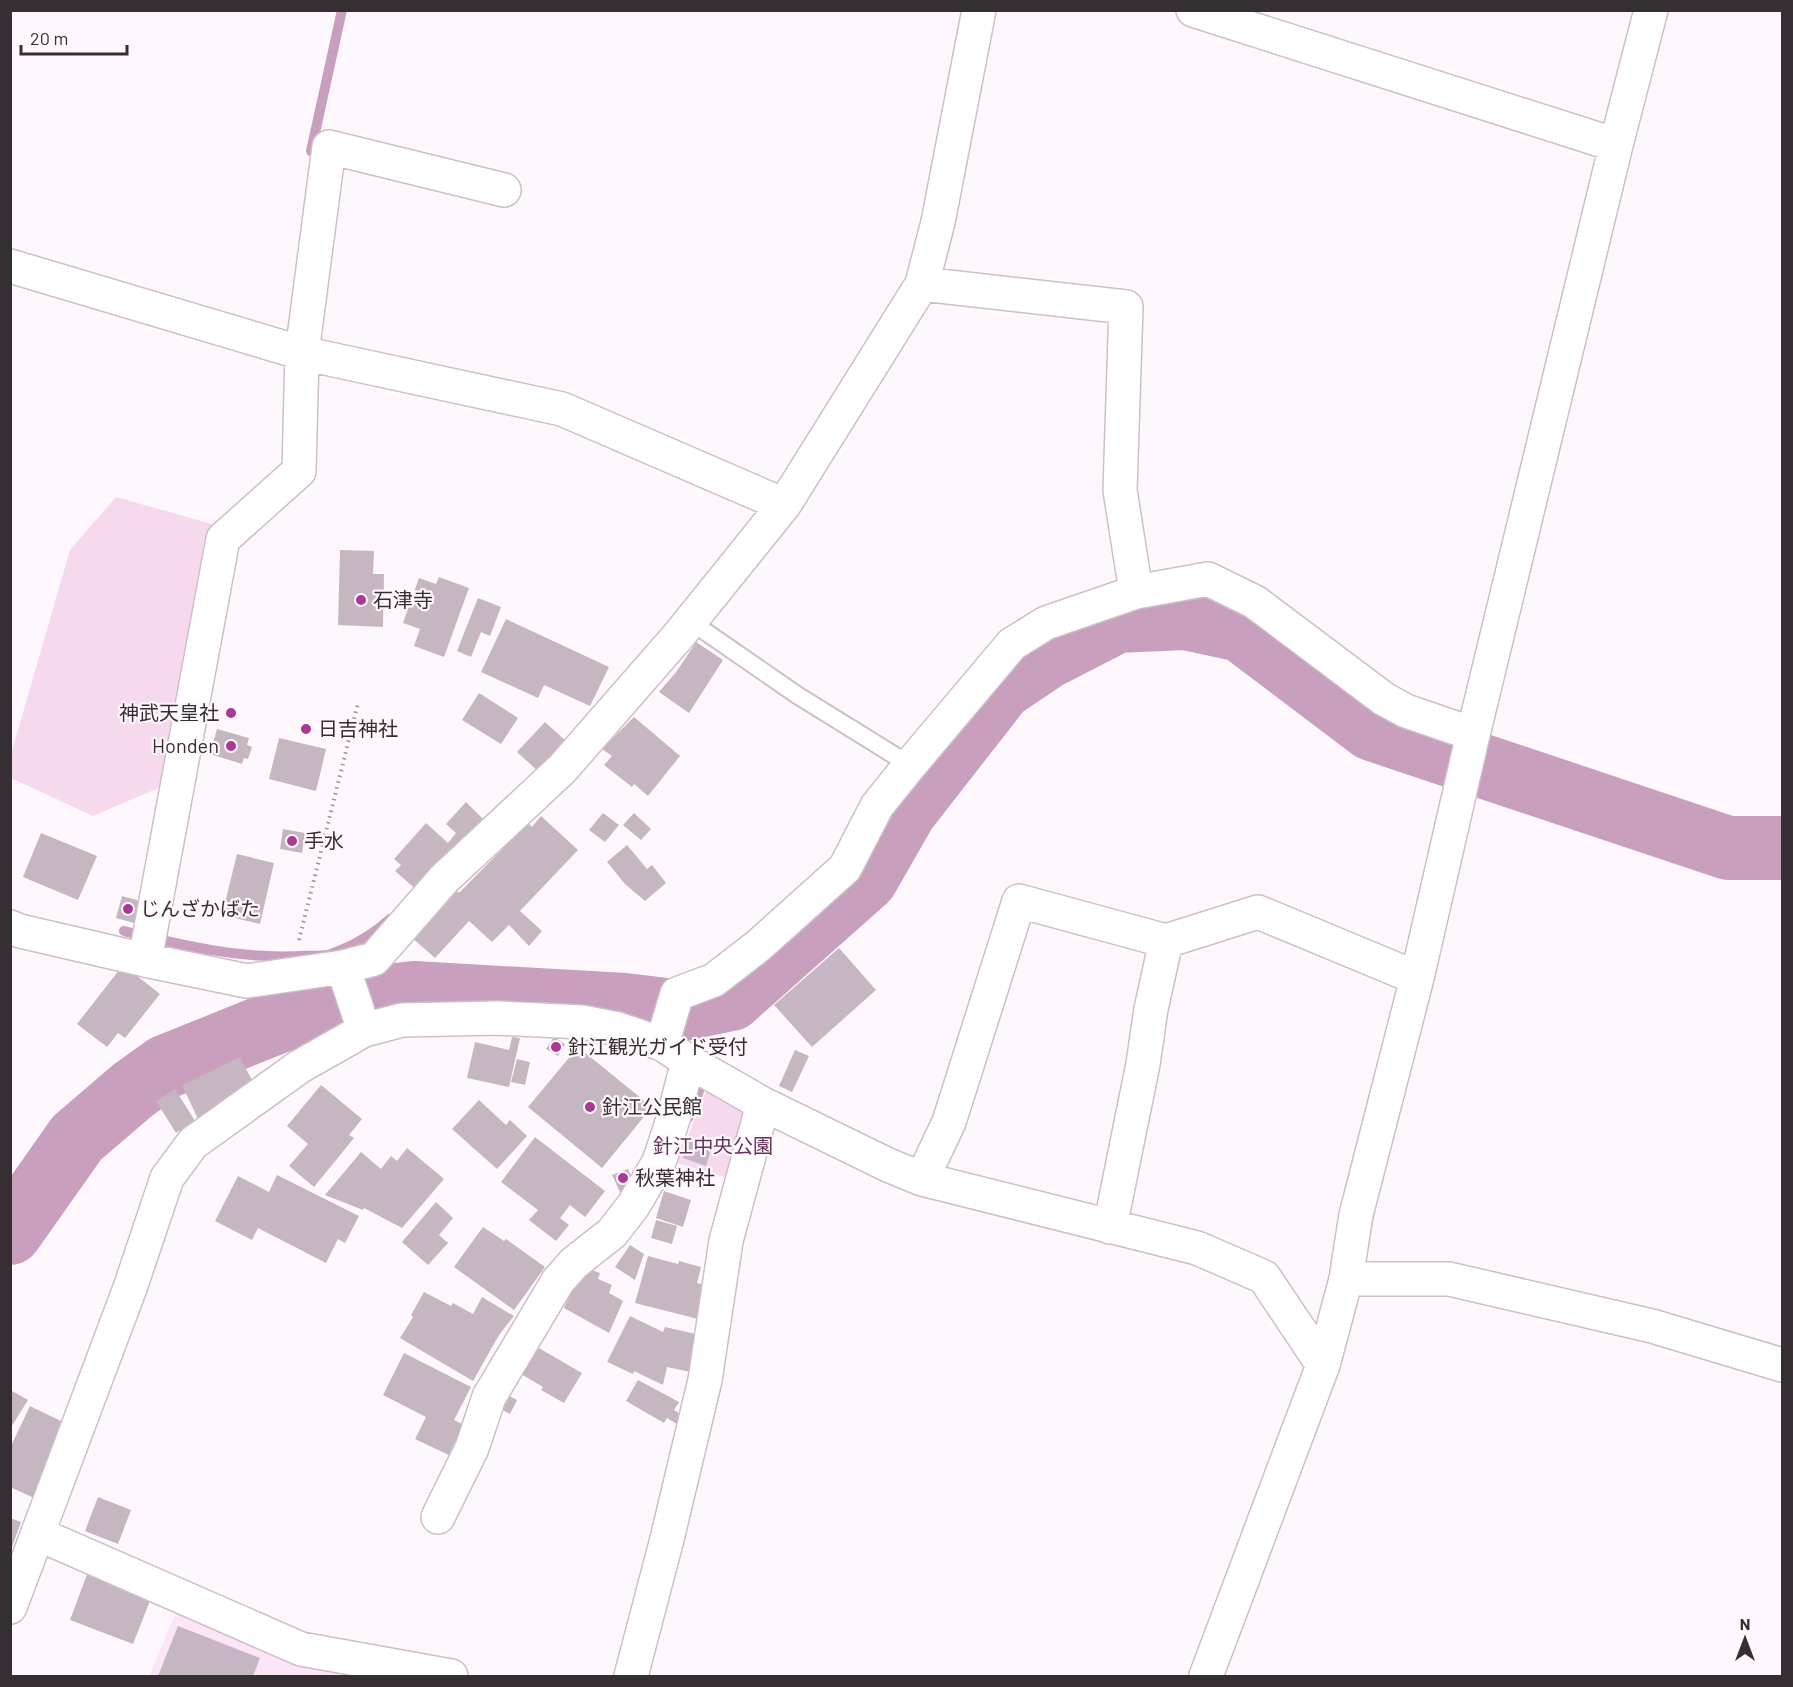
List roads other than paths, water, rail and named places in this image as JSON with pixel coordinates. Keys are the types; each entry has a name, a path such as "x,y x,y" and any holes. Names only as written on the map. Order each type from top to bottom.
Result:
{"street":[{"path":"10,927 20,931 148,945 247,981 346,972 374,959 444,879 562,769 690,621 784,505 922,284 938,222 979,10"},
{"path":"1193,10 1616,145"},
{"path":"1206,1677 1323,1365 1346,1279 1356,1215 1417,978 1472,738 1651,10"},
{"path":"148,945 223,539 299,471 302,353 329,147 504,190"},
{"path":"10,266 302,353 562,409 784,505"},
{"path":"922,284 1126,307 1120,490 1136,592"},
{"path":"438,1517 472,1448 489,1397 558,1281 574,1263 612,1233 633,1206 658,1162 674,1116 674,1033 677,994 714,980 758,946 845,868 877,806 1012,644 1046,623 1136,592 1208,579 1255,602 1384,699 1406,711 1472,738"},
{"path":"922,1179 949,1122 1018,901 1166,941 1258,912 1417,978"},
{"path":"1110,1227 1166,941"},
{"path":"346,972 363,1025"},
{"path":"10,1607 130,1288 166,1178 193,1143 299,1067 363,1025 402,1020 497,1018 582,1022 618,1029 674,1033 763,1104 888,1165 922,1179 1197,1248 1264,1277 1323,1365"},
{"path":"631,1677 705,1380 726,1241 763,1104"},
{"path":"1346,1279 1449,1279 1652,1326 1782,1365"},
{"path":"38,1534 301,1649 451,1677"}],"lane":[{"path":"690,621 797,695 910,765"}],"waterway":[{"path":"311,151 342,10"},
{"path":"10,1233 77,1138 133,1090 165,1067 284,1019 368,998 414,993 625,1005 674,1011 731,999 866,879 905,811 1001,688 1047,657 1117,621 1185,618 1241,630 1372,729 1728,848 1782,848"},
{"path":"124,931 232,953 319,956 331,954 355,943 390,919"},
{"path":"689,1117 699,1091"}],"place":[{"name":"石津寺","path":"361,600"},
{"name":"神武天皇社","path":"231,713"},
{"name":"日吉神社","path":"306,729"},
{"name":"Honden","path":"231,746"},
{"name":"手水","path":"292,841"},
{"name":"じんざかばた","path":"128,909"},
{"name":"針江観光ガイド受付","path":"556,1047"},
{"name":"針江公民館","path":"590,1107"},
{"name":"秋葉神社","path":"623,1178"}],"park label":[{"name":"針江中央公園","path":"713,1146"}]}
